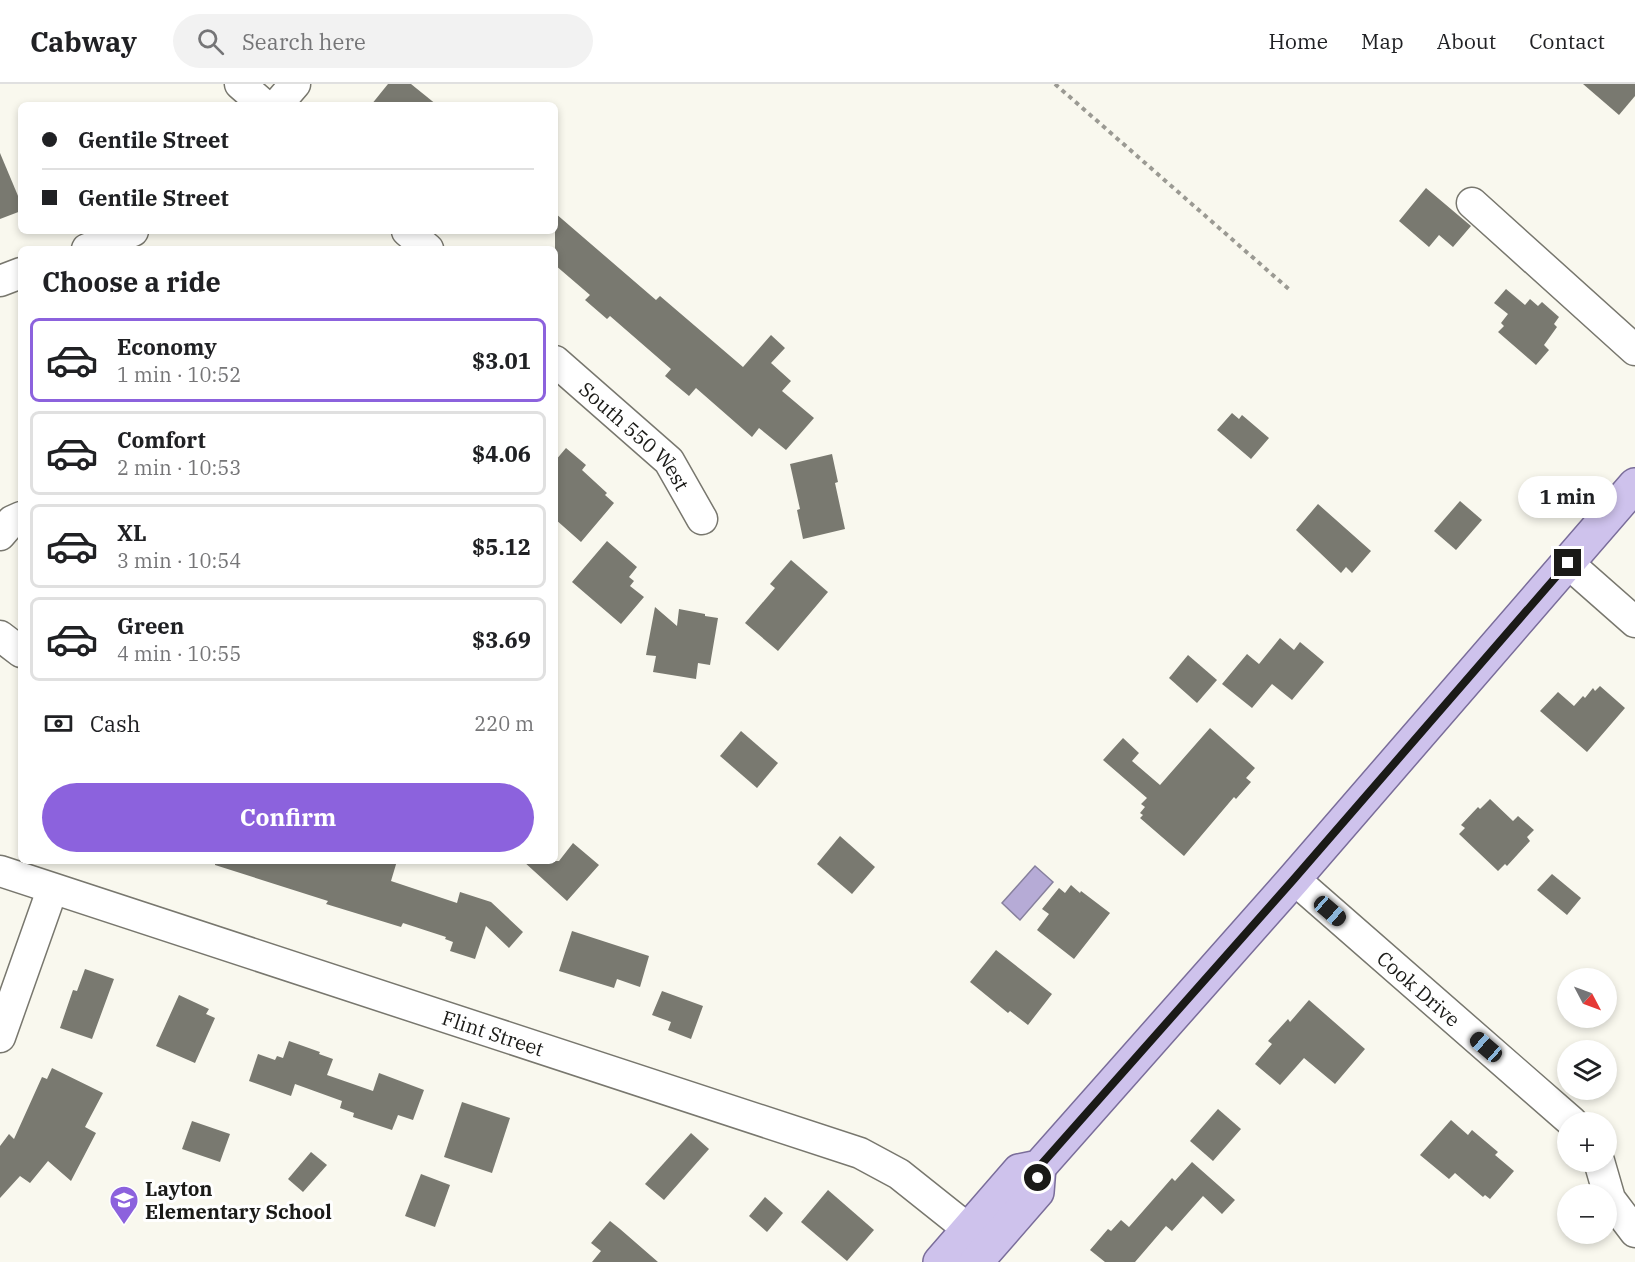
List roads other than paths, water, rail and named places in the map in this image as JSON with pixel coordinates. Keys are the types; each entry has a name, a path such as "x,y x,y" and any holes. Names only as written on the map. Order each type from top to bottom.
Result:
{"main road":[{"path":"940,1262 968,1229 984,1227 1039,1172 1635,485"},
{"path":"976,1262 1037,1192 1039,1172"},
{"path":"956,1262 968,1247 968,1229"}],"street":[{"path":"240,84 261,102"},
{"path":"280,102 295,84"},
{"path":"1472,203 1635,350"},
{"path":"95,246 125,234"},
{"path":"410,234 424,246"},
{"path":"0,281 18,274"},
{"name":"South 550 West","path":"558,364 669,462 702,519"},
{"path":"0,535 12,521 18,518"},
{"path":"1568,563 1635,622"},
{"path":"0,636 18,650"},
{"name":"Flint Street","path":"16,870 52,890 860,1154 898,1174 950,1212 968,1229"},
{"name":"Cook Drive","path":"1294,879 1561,1112"},
{"path":"0,1037 52,890"},
{"path":"1602,1172 1610,1199 1635,1232"}],"place":[{"name":"Layton Elementary School","path":"124,1226"}]}
